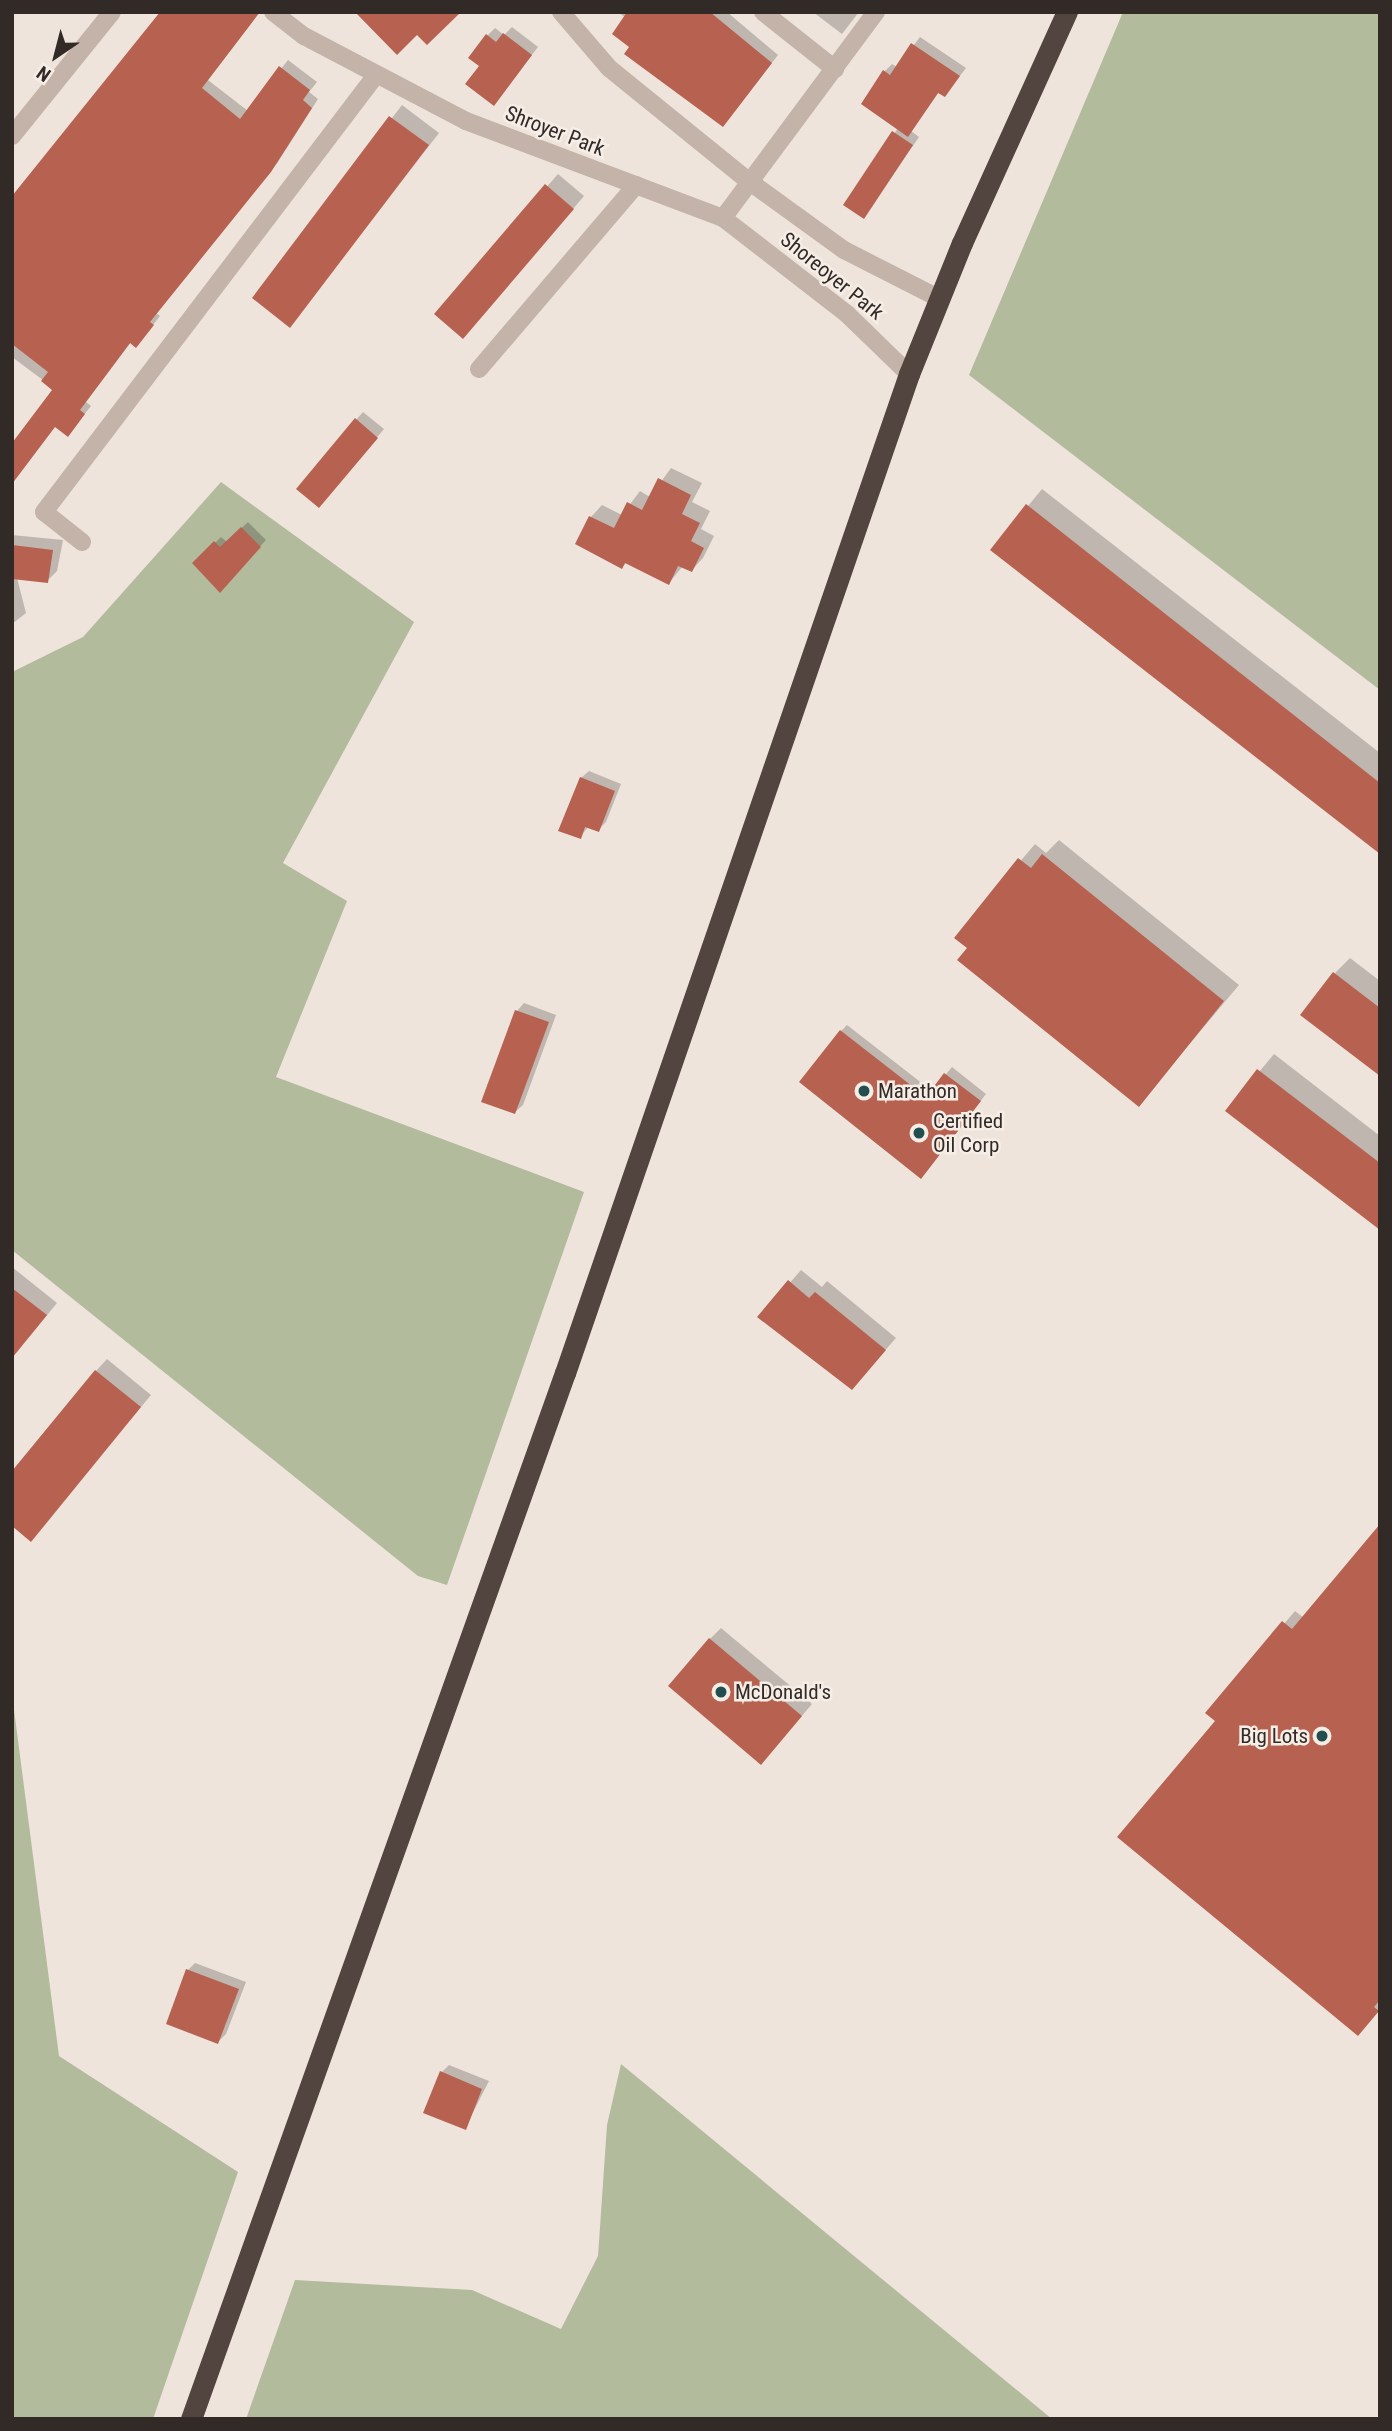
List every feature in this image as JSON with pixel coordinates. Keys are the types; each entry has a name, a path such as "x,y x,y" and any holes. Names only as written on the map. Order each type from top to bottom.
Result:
{"highway":[{"path":"191,2419 565,1373 909,374 1067,12"}],"street":[{"path":"12,136 112,12"},
{"name":"Shroyer Park","path":"273,12 304,36 466,121 723,218"},
{"name":"Shoreoyer Park","path":"561,12 609,68 750,182 844,250 940,299"},
{"path":"763,12 835,68"},
{"path":"723,218 876,12"},
{"path":"82,542 44,512 376,75"},
{"path":"480,369 636,185"},
{"name":"Shoreoyer Park","path":"723,218 847,314 909,374"}],"green space":[{"path":"1123,12 1380,12 1380,690 969,375"},
{"path":"221,482 414,622 283,863 347,901 276,1077 584,1192 447,1585 418,1576 12,1250 12,672 83,637"},
{"path":"12,1694 59,2056 238,2172 153,2419 12,2419"},
{"path":"621,2064 1052,2419 246,2419 295,2280 472,2290 561,2329 598,2256 607,2125"}],"building":[{"path":"160,12 260,12 202,88 240,119 279,66 310,90 303,100 312,108 271,172 150,322 154,325 136,348 130,343 80,410 85,414 68,437 55,427 12,484 12,443 52,390 41,381 48,372 12,344 12,196"},
{"path":"355,12 461,12 427,45 417,35 397,55"},
{"path":"627,12 710,12 772,63 723,127 624,54 629,47 612,34"},
{"path":"503,33 532,55 494,106 465,84 479,66 468,58 486,34 496,42"},
{"path":"911,43 960,76 945,97 938,93 908,137 861,104 883,70 890,75"},
{"path":"389,116 429,145 290,328 252,298"},
{"path":"892,131 913,145 864,219 843,205"},
{"path":"545,184 574,209 463,339 434,314"},
{"path":"355,418 378,438 319,508 296,489"},
{"path":"658,478 691,495 682,514 700,523 691,541 704,548 692,572 678,566 669,585 625,563 622,569 575,544 589,516 614,528 627,502 642,510"},
{"path":"1026,504 1380,783 1380,854 990,550"},
{"path":"241,527 261,547 220,593 192,563 214,541 220,547"},
{"path":"12,545 53,550 48,583 12,579"},
{"path":"580,777 615,791 599,832 585,827 581,839 558,831"},
{"path":"1042,854 1224,1001 1139,1107 957,960 967,948 954,938 1018,858 1031,868"},
{"path":"1333,972 1380,1008 1380,1076 1300,1015"},
{"path":"515,1010 549,1022 515,1114 481,1102"},
{"path":"840,1030 926,1097 944,1073 981,1101 921,1179 799,1082"},
{"path":"1257,1069 1380,1163 1380,1230 1225,1111"},
{"path":"788,1280 809,1298 815,1292 886,1350 852,1390 757,1317"},
{"path":"12,1288 47,1315 12,1358"},
{"path":"95,1370 141,1407 31,1542 12,1526 12,1471"},
{"path":"1380,1524 1380,2000 1374,2007 1379,2011 1358,2036 1117,1837 1215,1721 1205,1713 1282,1621 1292,1629"},
{"path":"709,1638 802,1716 761,1765 668,1686"},
{"path":"186,1969 239,1989 218,2044 166,2024"},
{"path":"440,2071 482,2089 466,2130 423,2113"}],"place":[{"name":"Marathon","path":"864,1091"},
{"name":"Certified Oil Corp","path":"919,1133"},
{"name":"McDonald's","path":"721,1692"},
{"name":"Big Lots","path":"1322,1736"}]}
